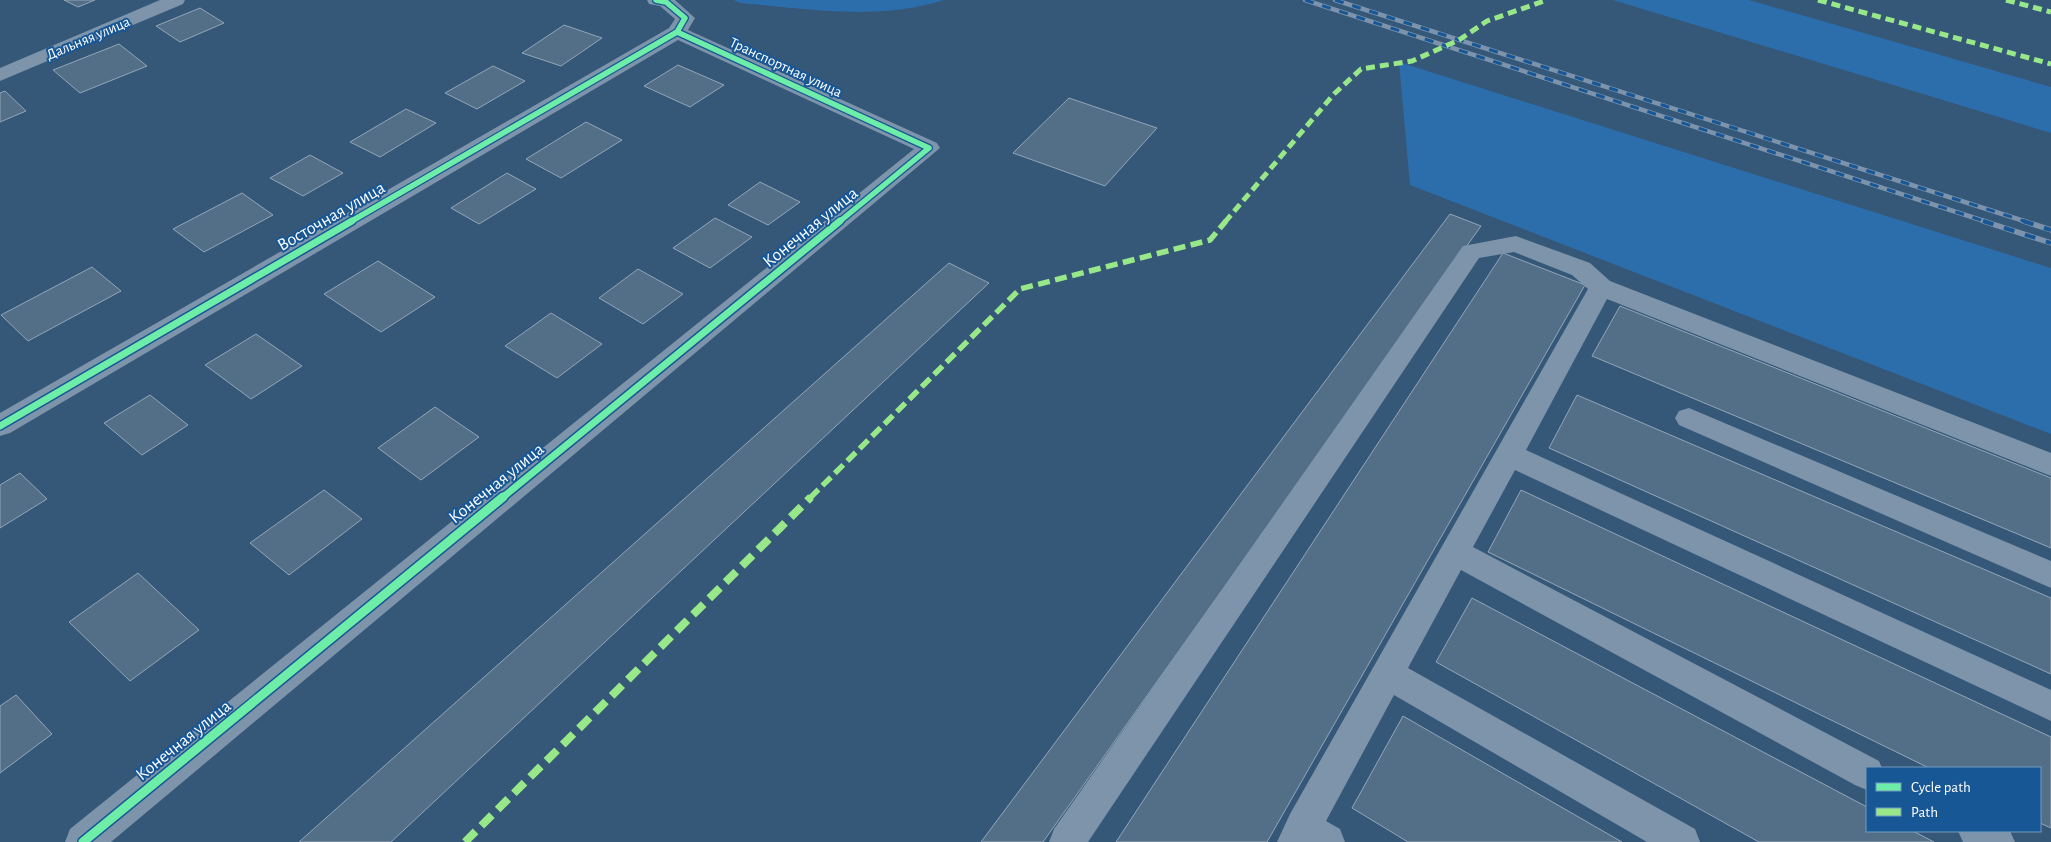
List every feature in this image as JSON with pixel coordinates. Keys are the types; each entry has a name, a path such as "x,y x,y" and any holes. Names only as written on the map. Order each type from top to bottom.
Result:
{"street":[{"name":"Дальняя улица","path":"0,75 176,0"},
{"path":"656,0 666,2 685,18 677,32"},
{"name":"Транспортная улица","path":"677,32 929,148"},
{"name":"Восточная улица","path":"0,426 677,32"},
{"name":"Конечная улица","path":"82,842 929,148"},
{"path":"1067,842 1471,252 1516,244 1580,269 1601,287 2051,466"},
{"path":"1309,837 1388,674 1601,287"},
{"path":"1689,418 2051,576"},
{"path":"1508,455 2051,706"},
{"path":"1455,552 1866,772"},
{"path":"1388,674 1682,842"},
{"path":"1978,832 1996,842"}],"shaded area":[{"path":"734,0 944,0 894,10 842,12 740,3"},
{"path":"1613,0 1749,0 2051,87 2051,133"},
{"path":"1399,62 2051,268 2051,434 1410,185"}],"building":[{"path":"64,0 95,0 78,7"},
{"path":"200,8 224,23 180,42 156,26"},
{"path":"564,25 602,38 561,66 522,53"},
{"path":"119,44 147,66 80,93 53,70"},
{"path":"678,65 724,85 690,107 644,86"},
{"path":"493,66 525,81 477,109 445,93"},
{"path":"5,91 26,111 0,122 0,93"},
{"path":"1069,98 1157,128 1105,186 1013,153"},
{"path":"406,109 436,123 380,157 350,142"},
{"path":"586,122 622,140 561,178 526,159"},
{"path":"310,155 343,173 303,196 270,178"},
{"path":"507,173 536,189 479,224 451,208"},
{"path":"760,182 800,202 768,225 728,205"},
{"path":"242,193 273,215 204,252 173,229"},
{"path":"1450,214 1481,226 1043,842 981,842"},
{"path":"715,218 752,237 710,268 673,248"},
{"path":"1503,253 1585,285 1267,842 1116,842"},
{"path":"378,261 435,297 381,332 324,294"},
{"path":"949,263 989,283 391,842 299,842"},
{"path":"92,267 121,291 28,341 1,315"},
{"path":"638,269 683,294 643,324 599,298"},
{"path":"1620,306 2051,478 2051,548 1592,356"},
{"path":"551,313 602,344 557,378 505,346"},
{"path":"256,334 302,366 251,399 205,365"},
{"path":"150,395 188,425 142,455 104,423"},
{"path":"1577,395 2051,598 2051,674 1549,448"},
{"path":"435,407 479,437 421,480 378,448"},
{"path":"20,473 47,499 0,528 0,485"},
{"path":"324,490 362,519 289,575 250,543"},
{"path":"1521,490 2051,737 2051,828 2041,823 2041,767 1927,767 1488,552"},
{"path":"138,573 199,630 130,681 69,622"},
{"path":"1472,598 1866,806 1866,832 1915,832 1934,842 1759,842 1436,662"},
{"path":"16,695 52,734 0,773 0,706"},
{"path":"1403,716 1622,842 1408,842 1352,808"}],"railway":[{"path":"1305,0 1987,222"},
{"path":"1335,0 2027,222"},
{"path":"1983,221 2051,243"},
{"path":"2023,221 2051,230"}],"marked path":[{"path":"465,842 1020,289 1210,240 1334,94 1361,69 1412,61 1459,40 1487,21 1547,0"},
{"path":"1818,0 2051,64"},
{"path":"2006,0 2051,12"}],"cycle path":[{"path":"83,842 929,148 677,32 685,18 666,2 656,0"},
{"path":"0,426 677,32"}]}
